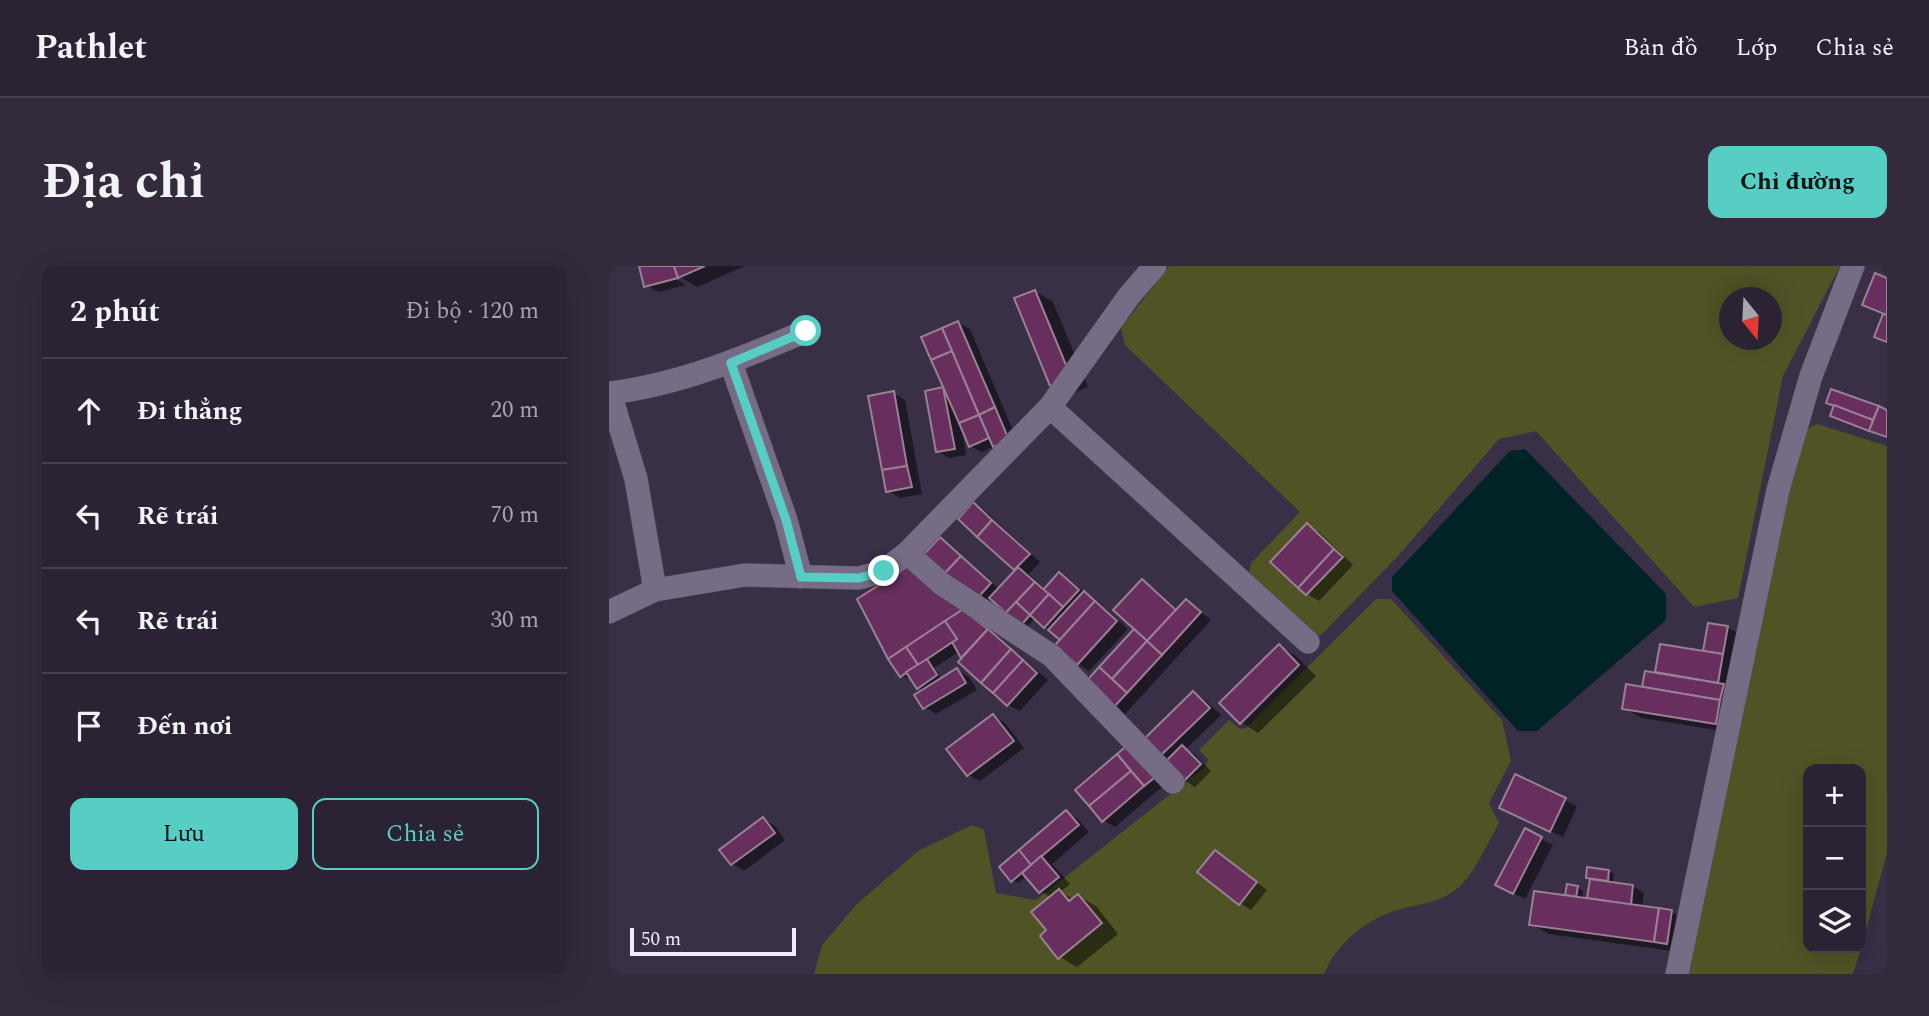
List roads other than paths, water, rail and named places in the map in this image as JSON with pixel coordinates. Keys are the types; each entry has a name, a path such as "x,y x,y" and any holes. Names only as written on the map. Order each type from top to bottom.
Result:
{"street":[{"path":"609,612 655,590 745,575 859,578 884,571 907,553 1050,407 1129,296 1154,266"},
{"path":"1677,974 1778,490 1811,376 1853,266"},
{"path":"655,590 636,480 610,393 631,390 731,363 806,331"},
{"path":"731,363 786,520 801,577"},
{"path":"1050,407 1308,642"},
{"path":"907,553 942,584 1052,656 1173,782"}]}
